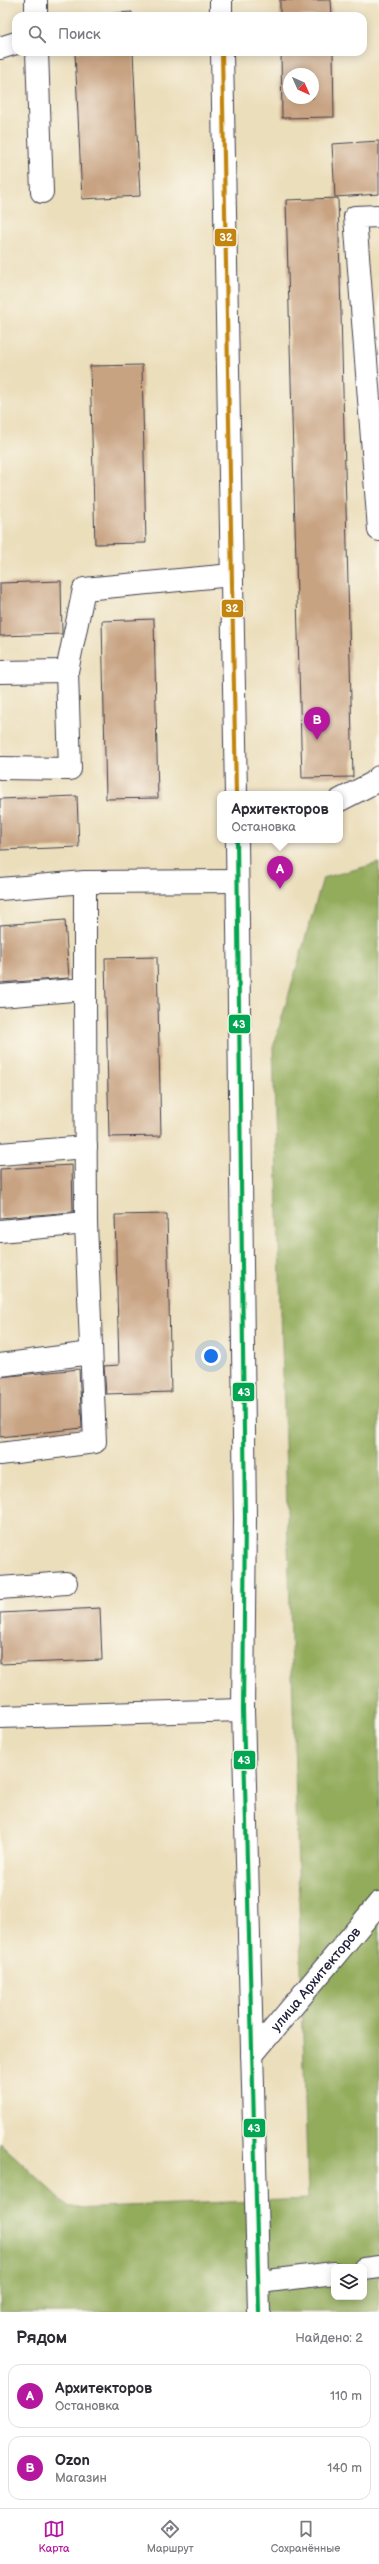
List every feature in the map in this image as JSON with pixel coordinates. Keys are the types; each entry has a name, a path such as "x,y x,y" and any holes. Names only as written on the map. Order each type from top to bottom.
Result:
{"street":[{"path":"36,0 36,12"},
{"path":"221,0 221,12"},
{"path":"0,48 12,44"},
{"path":"38,56 42,192"},
{"path":"222,56 236,791"},
{"path":"379,216 355,217 379,530"},
{"path":"0,768 70,769 68,671 84,588 232,575"},
{"path":"0,672 68,671"},
{"path":"343,798 373,783 379,777"},
{"path":"237,843 236,882 245,1518 243,1710 260,2312"},
{"path":"0,889 85,882 236,882"},
{"path":"0,1454 95,1442 86,1223 85,882"},
{"path":"0,996 85,988"},
{"path":"0,1154 86,1147"},
{"path":"0,1231 86,1223"},
{"path":"0,1365 91,1353"},
{"path":"0,1588 66,1583"},
{"path":"0,1717 243,1710"},
{"name":"улица Архитекторов","path":"252,2055 379,1903"},
{"path":"367,2269 379,2267"},
{"path":"260,2282 331,2273"}],"green space":[{"path":"379,863 379,2312 0,2312 0,2143 71,2208 308,2199 273,1048 323,878"}],"building":[{"path":"280,0 331,0 332,12 280,12"},
{"path":"75,56 133,56 140,196 82,199"},
{"path":"281,56 333,56 334,117 282,118"},
{"path":"379,141 379,194 335,197 332,144"},
{"path":"338,198 353,777 302,778 286,200"},
{"path":"142,365 146,543 95,544 90,366"},
{"path":"61,581 62,634 0,636 0,583"},
{"path":"154,619 158,798 106,799 102,621"},
{"path":"77,796 79,847 0,850 0,799"},
{"path":"65,920 69,978 0,983 0,925"},
{"path":"157,957 161,1136 109,1137 105,958"},
{"path":"72,1165 73,1212 0,1218 0,1169"},
{"path":"167,1214 171,1392 106,1394 104,1366 119,1365 115,1215"},
{"path":"79,1369 82,1428 0,1437 0,1377"},
{"path":"100,1608 102,1660 0,1664 0,1613"}],"transit line":[{"name":"32","path":"222,56 236,791"},
{"name":"43","path":"237,843 245,1518 243,1710 259,2312"}],"place":[{"name":"Ozon","path":"317,740"},
{"name":"Архитекторов","path":"280,889"}]}
